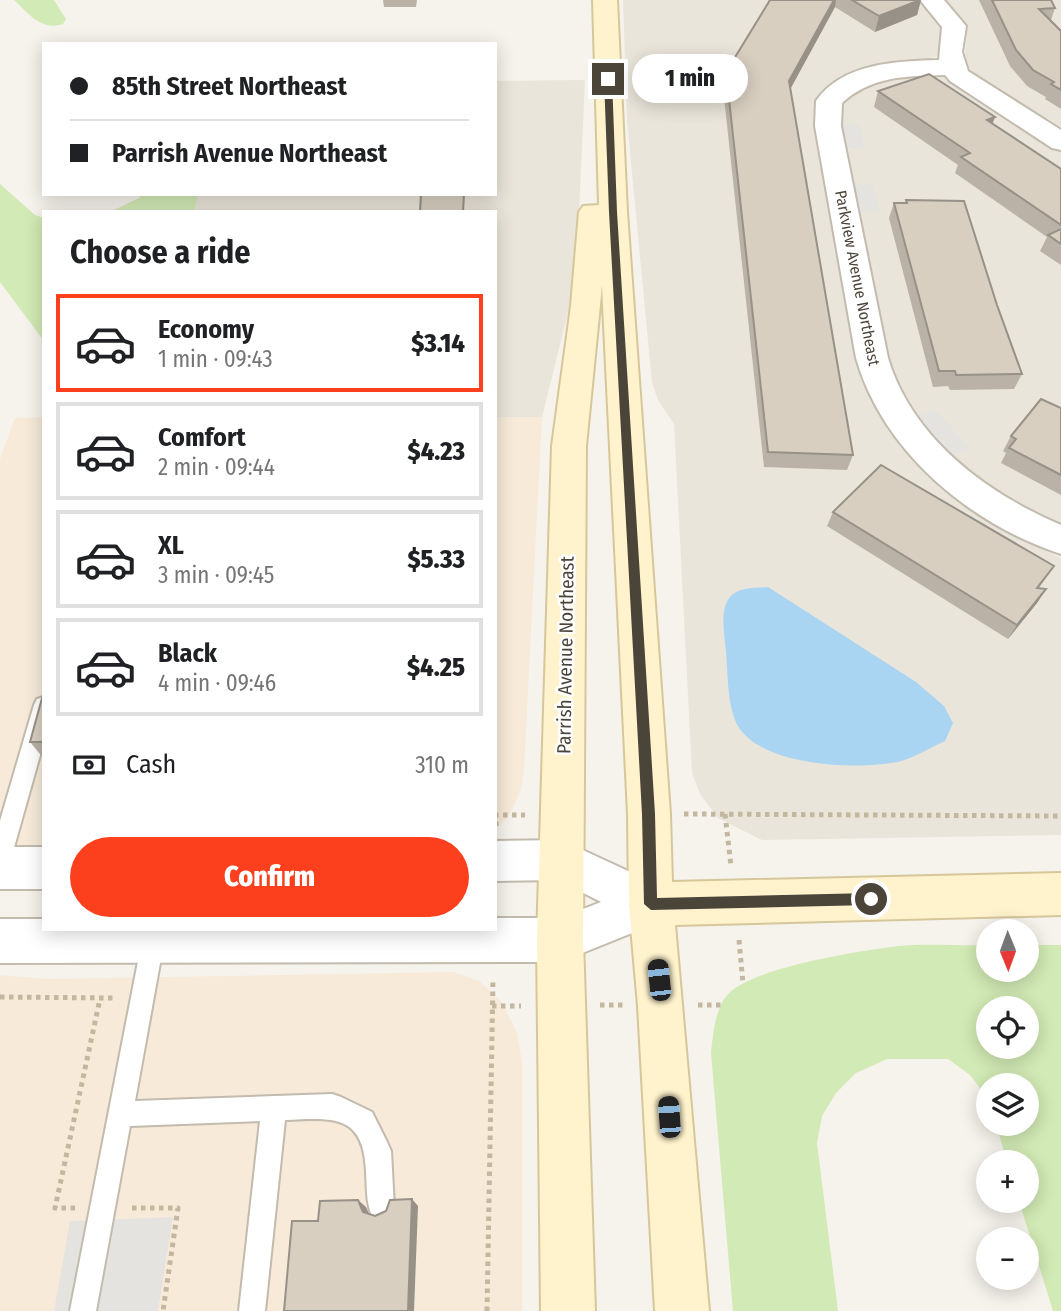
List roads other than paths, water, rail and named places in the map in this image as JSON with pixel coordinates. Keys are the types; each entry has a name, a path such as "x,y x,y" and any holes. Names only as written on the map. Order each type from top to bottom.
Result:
{"main road":[{"name":"Parrish Avenue Northeast","path":"568,1311 560,940 569,446 586,306 593,210 597,73 604,0"},
{"name":"Parrish Avenue Northeast","path":"604,0 613,212 649,814 651,904 661,1006 682,1311"},
{"path":"651,904 1061,894"}],"street":[{"path":"932,0 954,26 949,57 951,67 968,82 1061,142"},
{"name":"Parkview Avenue Northeast","path":"951,67 877,72 845,85 829,101 828,126 871,356 887,397 905,426 958,482 1001,511 1061,540"},
{"path":"497,861 561,860 651,904"},
{"path":"0,868 42,868"},
{"path":"0,942 560,940 651,904"}],"lane":[{"path":"0,858 42,712"},
{"path":"83,1311 153,941"},
{"path":"120,1114 332,1106 363,1121 378,1151 381,1207"},
{"path":"252,1311 274,1108"}],"water":[{"path":"768,587 916,682 944,706 953,723 945,741 901,761 835,765 785,756 763,748 746,736 735,720 730,704 724,630 725,607 736,592"}]}
